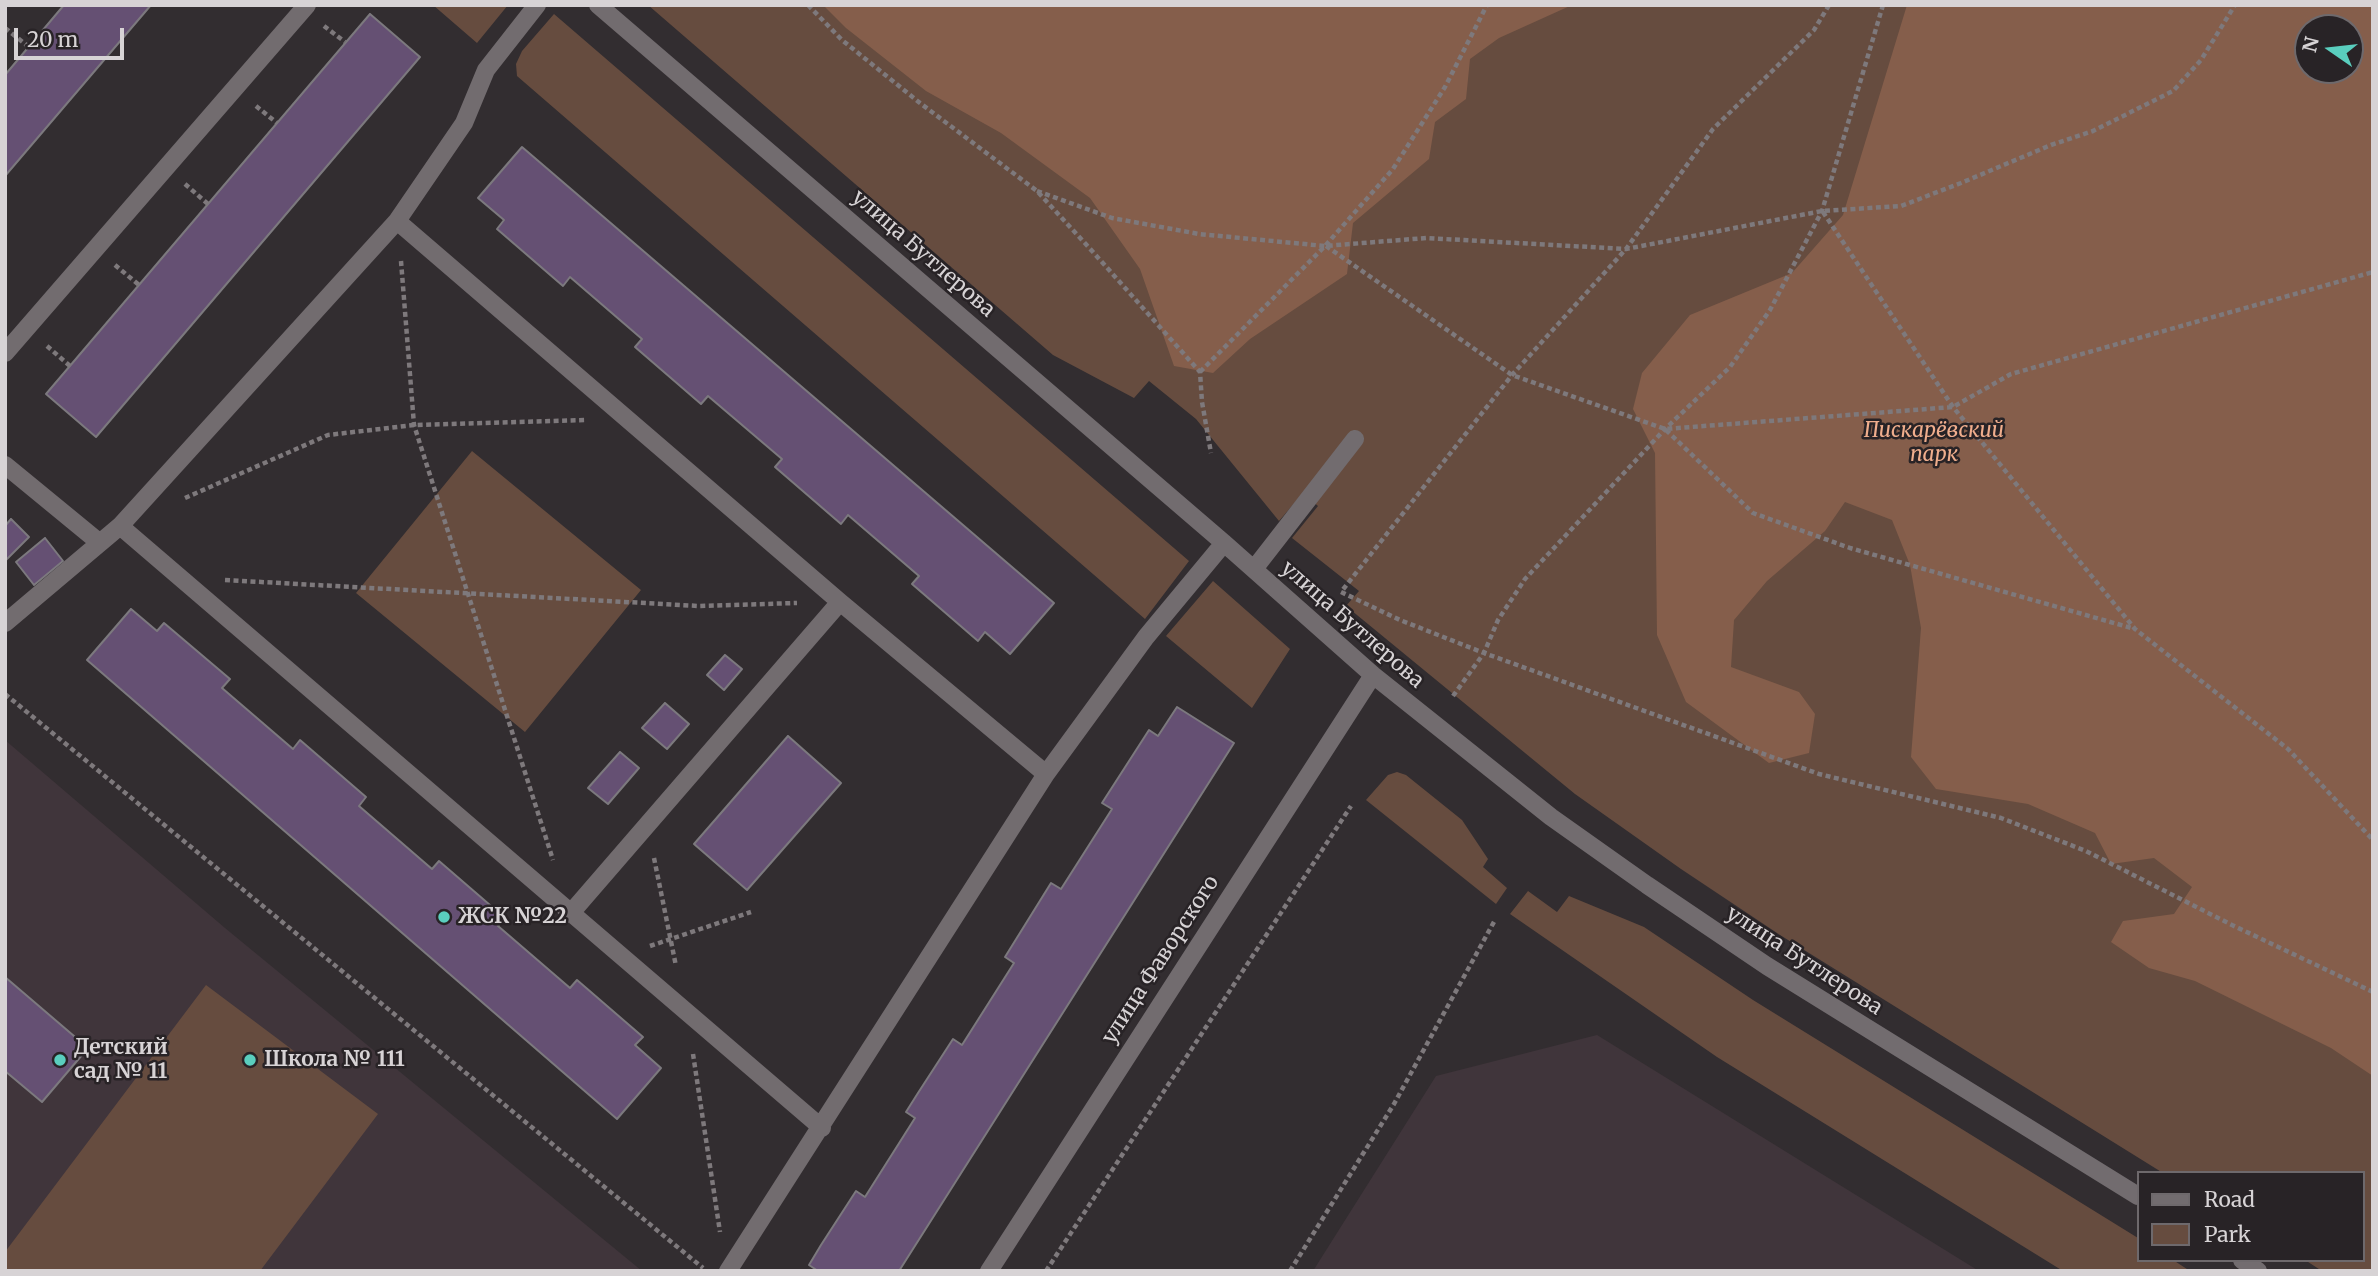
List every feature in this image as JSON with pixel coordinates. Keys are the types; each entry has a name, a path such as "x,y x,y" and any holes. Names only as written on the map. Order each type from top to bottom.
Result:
{"street":[{"path":"5,353 307,5"},
{"path":"5,623 120,526 397,221 464,123 486,70 537,5"},
{"name":"улица Бутлерова","path":"598,5 1224,543 1373,675 1551,817 1657,893 1767,966 2136,1195"},
{"path":"397,221 1046,774"},
{"path":"1254,569 1355,439"},
{"path":"5,465 100,543"},
{"path":"120,526 821,1128"},
{"path":"728,1271 1046,774 1146,637 1224,543"},
{"path":"570,914 840,601"},
{"name":"улица Фаворского","path":"989,1271 1373,675"}],"path":[{"path":"808,5 842,40 1037,191 1200,372 1211,453"},
{"path":"1200,372 1325,246 1393,169 1445,87 1487,5"},
{"path":"1829,5 1814,30 1713,129 1626,249 1512,375 1342,592 1400,620 1484,653 1819,774 2001,818 2086,850 2232,925 2373,992"},
{"path":"1453,696 1484,653 1498,620 1525,579 1665,429 1730,368 1770,310 1822,211 1883,5"},
{"path":"1037,191 1112,218 1199,234 1325,246 1426,238 1626,249 1822,211 1902,206 2051,145 2093,131 2173,90 2201,60 2235,5"},
{"path":"5,28 29,47"},
{"path":"1822,211 1953,407 2135,629 2288,749 2373,839"},
{"path":"397,221 415,425 554,863"},
{"path":"1325,246 1512,375 1665,429 1953,407 2011,374 2373,272"},
{"path":"181,500 328,435 415,425 628,419"},
{"path":"1665,429 1753,513 1850,548 2135,629"},
{"path":"179,577 699,606 840,601"},
{"path":"5,694 706,1271"},
{"path":"1046,1271 1351,806"},
{"path":"620,957 751,912"},
{"path":"1290,1271 1394,1104 1495,920"}],"shaded area":[{"name":"Школа № 111","path":"5,740 225,928 642,1271 5,1271"},
{"path":"1597,1035 1979,1271 1313,1271 1436,1076"}],"green space":[{"path":"433,5 508,5 477,43"},
{"name":"Пискарёвский парк","path":"648,5 2373,5 2373,1271 2322,1271 2308,1262 2364,1262 2364,1171 2160,1171 1780,935 1575,794 1346,606 1359,591 1292,538 1318,506 1303,493 1279,521 1196,419 1149,381 1134,398 1053,355"},
{"path":"823,5 1572,5 1499,38 1470,59 1466,99 1435,122 1429,159 1353,223 1347,274 1250,339 1213,373 1174,366 1140,269 1090,198 1001,133 926,91 846,28"},
{"path":"1907,5 2373,5 2373,1076 2331,1048 2195,981 2149,968 2111,942 2123,921 2174,914 2192,887 2154,858 2111,864 2095,833 2028,804 1936,789 1911,757 1921,628 1910,565 1892,520 1845,502 1825,531 1767,581 1734,620 1731,667 1799,692 1815,714 1809,753 1769,763 1686,702 1657,635 1655,453 1633,409 1642,373 1690,315 1792,273 1843,215"},
{"path":"554,14 1189,561 1145,619 517,76 516,64 522,51"},
{"path":"472,451 641,590 525,732 356,593"},
{"path":"1213,581 1290,649 1252,708 1166,636"},
{"path":"1397,772 1406,775 1462,820 1488,859 1483,867 1507,888 1496,904 1366,800 1388,775"},
{"path":"1528,891 1557,912 1569,896 1644,927 1753,1000 2136,1237 2136,1262 2176,1262 2190,1271 2063,1271 1717,1057 1510,914"},
{"path":"206,985 378,1114 260,1271 5,1271 5,1252"}],"building":[{"path":"64,5 151,5 5,176 5,75"},
{"path":"370,14 420,57 96,437 46,394"},
{"path":"522,147 1054,603 1010,654 985,632 978,641 912,584 919,576 848,515 841,524 775,467 782,459 708,396 701,404 635,347 642,339 570,277 563,286 497,229 504,220 478,198"},
{"path":"11,519 29,537 5,561 5,526"},
{"path":"45,538 63,561 34,585 16,562"},
{"path":"131,609 157,631 164,623 230,679 222,688 293,749 300,740 366,797 359,806 432,869 439,861 505,918 498,926 570,988 577,980 643,1037 635,1045 661,1068 617,1119 87,660"},
{"path":"725,655 742,669 724,690 707,675"},
{"path":"665,703 689,724 667,749 642,728"},
{"path":"1177,707 1234,743 899,1271 818,1271 809,1265 821,1245 856,1191 865,1197 915,1118 906,1112 953,1039 962,1045 1014,963 1005,957 1051,883 1061,889 1112,809 1102,803 1149,730 1158,736"},
{"path":"788,736 841,783 747,890 694,844"},
{"path":"620,752 639,768 608,804 588,788"},
{"path":"5,977 88,1048 42,1102 5,1071"}],"place":[{"name":"ЖСК №22","path":"444,917"},
{"name":"Детский сад № 11","path":"60,1060"},
{"name":"Школа № 111","path":"250,1060"}]}
